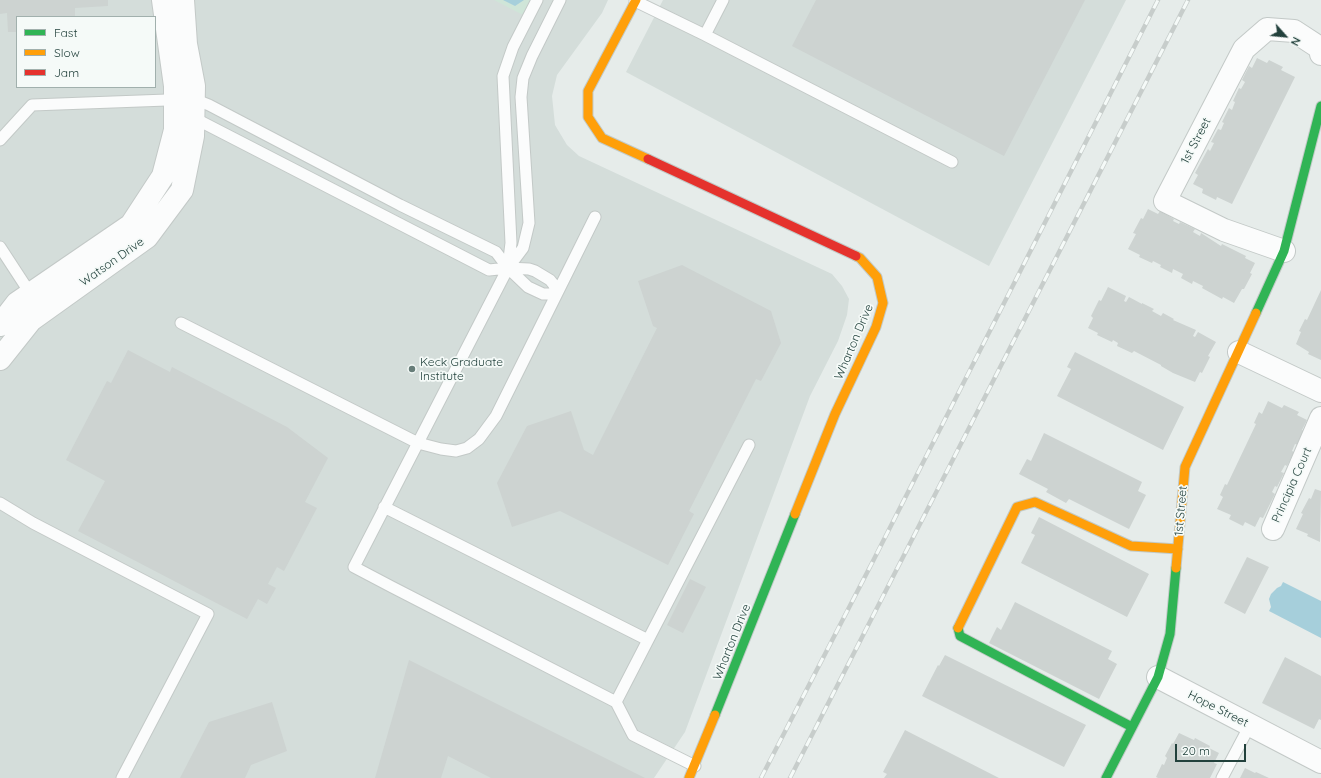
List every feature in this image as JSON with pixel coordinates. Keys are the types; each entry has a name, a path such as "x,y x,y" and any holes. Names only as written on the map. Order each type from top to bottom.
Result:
{"street":[{"name":"Watson Drive","path":"0,359 31,320 43,310 147,237 182,190 193,136 188,106 175,86 163,0"},
{"name":"Watson Drive","path":"0,325 16,303 131,225 163,176 175,130 188,106 194,86 186,44 183,0"},
{"name":"Wharton Drive","path":"636,0 588,91 588,117 602,138 860,258 877,277 883,303 876,328 835,414 689,778"},
{"name":"1st Street","path":"1284,251 1224,230 1165,201 1244,49 1267,30 1294,31 1320,48 1321,54"},
{"name":"1st Street","path":"1106,778 1158,678 1170,634 1185,467 1284,251 1321,106"},
{"path":"1239,352 1321,391"},
{"name":"Principia Court","path":"1273,529 1321,418"},
{"path":"1132,728 960,636 958,627 1017,507 1035,502 1131,546 1178,549"},
{"name":"Hope Street","path":"1158,678 1321,762"}],"lane":[{"path":"508,268 511,243 503,76 513,47 537,0"},
{"path":"560,0 536,49 524,78 521,97 529,223 523,248 508,268 354,567 616,702 633,735 695,766"},
{"path":"636,0 952,162"},
{"path":"705,35 723,0"},
{"path":"0,140 32,105 209,105 400,205 496,252 508,268 522,282 535,291 543,294 556,292"},
{"path":"188,106 489,270 508,268 536,271 550,280 554,285 556,292"},
{"path":"181,323 418,443 456,451 467,448 480,439 496,416 556,292 595,217"},
{"path":"0,247 30,294 43,310"},
{"path":"616,702 749,445"},
{"path":"0,503 33,524 208,614 122,778"},
{"path":"384,507 648,640"},
{"path":"1222,778 1250,725"}],"shaded area":[{"name":"Keck Graduate Institute","path":"0,0 608,0 602,13 557,75 552,96 555,125 567,145 579,156 832,274 842,286 849,299 847,315 838,341 810,396 685,732 654,778 0,778"},
{"path":"663,0 1126,0 989,266 626,72"}],"green space":[{"path":"494,0 531,0 523,15"}],"water":[{"path":"503,0 524,0 515,6"},
{"path":"1283,582 1321,601 1321,638 1269,611 1271,607 1269,599 1271,594 1281,586"}],"building":[{"path":"0,0 108,0 108,6 75,8 75,16 16,16 16,32 8,32 7,13 0,14"},
{"path":"816,0 1085,0 1004,156 792,46"},
{"path":"1257,58 1267,63 1269,60 1283,67 1281,70 1295,77 1232,204 1217,197 1216,200 1202,193 1203,189 1193,184 1198,175 1195,173 1208,149 1210,151 1214,143 1211,142 1218,129 1221,130 1224,123 1222,122 1229,108 1232,110 1235,102 1233,101 1239,88 1241,89 1245,82 1242,80 1249,66 1252,68"},
{"path":"1148,209 1158,214 1160,211 1174,219 1173,221 1179,224 1180,222 1195,229 1193,232 1200,236 1201,233 1221,246 1222,244 1246,256 1245,258 1255,263 1250,273 1252,274 1234,303 1223,297 1222,299 1202,288 1203,286 1193,281 1192,284 1181,278 1183,274 1173,269 1172,273 1160,267 1161,265 1153,261 1152,263 1139,257 1140,255 1128,249 1136,234 1133,233"},
{"path":"682,265 771,311 781,343 761,381 756,379 689,511 694,514 668,565 560,511 512,527 497,483 527,426 571,411 584,450 593,455 657,328 653,326 638,281"},
{"path":"1108,287 1126,296 1124,301 1126,302 1129,297 1154,309 1152,311 1161,316 1163,313 1174,319 1173,320 1196,330 1193,336 1195,337 1198,332 1216,342 1208,356 1210,357 1202,373 1200,372 1195,382 1173,373 1134,351 1132,353 1117,346 1118,343 1113,340 1112,342 1097,335 1098,333 1088,328 1093,318 1091,316"},
{"path":"1321,290 1321,360 1308,354 1309,352 1296,344 1301,332 1299,331 1305,319 1307,320"},
{"path":"128,350 170,372 172,367 287,427 328,458 305,502 317,508 284,571 277,567 268,584 276,588 267,604 258,599 247,619 78,531 105,481 66,460 107,381 111,383"},
{"path":"1075,352 1184,407 1163,450 1057,396 1071,369 1067,367"},
{"path":"1268,401 1282,408 1284,405 1299,412 1297,415 1307,420 1302,430 1304,431 1298,445 1295,444 1292,451 1294,452 1287,466 1285,465 1281,472 1284,473 1277,487 1275,486 1272,492 1275,494 1263,518 1260,517 1255,527 1245,522 1243,526 1229,519 1231,515 1217,509 1223,497 1220,495 1225,484 1227,485 1256,424 1254,423 1259,412 1262,414"},
{"path":"1044,433 1142,482 1138,491 1146,495 1129,529 1069,499 1066,503 1046,492 1048,489 1019,474 1027,459 1031,461"},
{"path":"1315,489 1321,491 1320,542 1307,536 1308,534 1296,529 1303,514 1301,513 1309,498 1311,499"},
{"path":"1039,517 1149,574 1127,617 1021,563 1035,535 1031,533"},
{"path":"1247,557 1269,567 1245,614 1224,603"},
{"path":"690,579 706,587 683,633 667,625"},
{"path":"1015,602 1112,651 1108,659 1117,664 1099,699 989,643 997,627 1001,630"},
{"path":"945,655 1086,725 1064,767 922,696 938,665 939,666"},
{"path":"1285,657 1321,676 1321,720 1319,719 1314,729 1262,703"},
{"path":"409,660 645,778 491,778 448,756 441,778 375,778"},
{"path":"272,702 287,751 251,765 245,778 180,778 209,722"},
{"path":"905,730 999,778 884,778 887,774 883,772"},
{"path":"1179,733 1194,740 1195,738 1219,753 1214,763 1217,764 1210,778 1156,777 1162,764 1164,765 1167,758 1165,756"},
{"path":"1245,768 1255,773 1256,772 1269,778 1240,778"}],"railway":[{"path":"761,778 1158,0"},
{"path":"790,778 1188,0"}],"traffic: fast":[{"path":"1256,313 1284,251 1321,106"},
{"path":"715,715 795,514"},
{"path":"1106,778 1158,677 1170,634 1176,568"},
{"path":"958,628 960,636 1132,727"}],"traffic: slow":[{"path":"636,0 588,91 588,117 602,138 648,159"},
{"path":"795,514 835,414 876,327 883,303 877,277 860,258 856,256"},
{"path":"1176,568 1185,467 1256,313"},
{"path":"958,628 1017,507 1035,502 1131,546 1178,549"},
{"path":"689,778 715,715"}],"traffic: jam":[{"path":"648,159 856,256"}],"place":[{"name":"Keck Graduate Institute","path":"412,369"}]}
